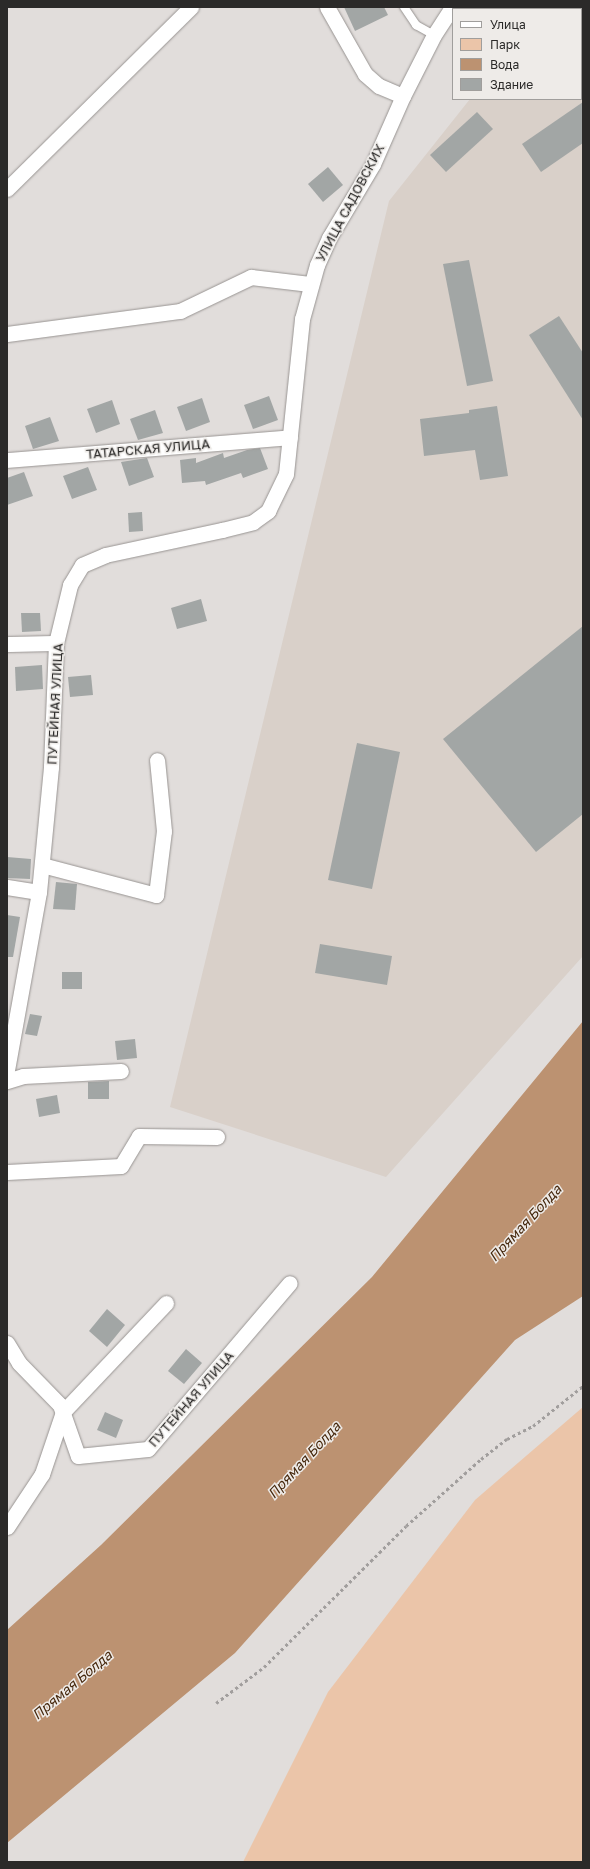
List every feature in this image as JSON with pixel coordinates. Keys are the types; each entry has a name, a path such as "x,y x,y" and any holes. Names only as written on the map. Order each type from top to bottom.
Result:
{"street":[{"path":"7,189 191,7"},
{"path":"327,7 365,74 379,86 403,96"},
{"name":"УЛИЦА САДОВСКИХ","path":"290,437 302,319 310,284 329,238 373,164 403,96 434,35 452,7"},
{"path":"7,334 180,311 251,276 310,284"},
{"name":"ТАТАРСКАЯ УЛИЦА","path":"7,460 290,437"},
{"name":"ПУТЕЙНАЯ УЛИЦА","path":"7,1070 12,1018 39,892 51,767 56,643 70,585 82,565 105,554 253,522 268,511 286,474 290,437"},
{"path":"7,644 56,643"},
{"path":"42,865 156,895 164,831 157,760"},
{"path":"7,887 39,892"},
{"path":"7,1081 23,1076 120,1071"},
{"path":"7,1172 121,1166 139,1136 218,1137"},
{"name":"ПУТЕЙНАЯ УЛИЦА","path":"7,1343 19,1363 60,1405 78,1456 148,1449 290,1283"},
{"path":"7,1527 42,1474 62,1412 166,1303"}],"lane":[{"path":"404,7 416,25 434,35"}],"path":[{"path":"216,1704 264,1667 406,1526 481,1459 507,1439 533,1426 583,1386"}],"shaded area":[{"path":"583,7 583,956 386,1177 170,1107 389,201 469,100 582,100 582,8 543,8"}],"green space":[{"path":"583,1407 583,1862 243,1862 328,1692 475,1500"}],"water":[{"name":"Прямая Болда","path":"583,1021 583,1296 515,1340 235,1653 7,1843 7,1630 101,1545 372,1277"}],"building":[{"path":"344,7 384,7 388,15 355,31"},
{"path":"583,102 583,143 541,172 522,144"},
{"path":"477,112 493,129 446,172 430,155"},
{"path":"328,167 343,185 323,202 308,184"},
{"path":"469,260 493,381 467,386 443,264"},
{"path":"559,316 583,353 583,420 529,335"},
{"path":"269,396 278,420 253,429 244,405"},
{"path":"202,398 210,422 186,431 177,407"},
{"path":"112,400 120,424 96,433 87,409"},
{"path":"497,406 508,476 480,480 475,450 424,456 420,419 469,413 469,410"},
{"path":"155,410 163,433 138,440 130,419"},
{"path":"50,417 59,441 33,449 25,426"},
{"path":"260,448 268,469 243,478 241,473 206,485 205,481 182,483 180,460 196,458 196,463 223,453 224,458 247,450"},
{"path":"147,458 154,477 129,486 121,462"},
{"path":"88,467 97,490 72,499 63,476"},
{"path":"24,472 33,496 7,505 7,478"},
{"path":"142,512 143,531 129,532 128,513"},
{"path":"201,599 207,621 177,629 171,608"},
{"path":"21,613 40,613 41,631 22,632"},
{"path":"583,626 583,814 536,852 443,739"},
{"path":"42,665 43,689 16,691 15,667"},
{"path":"91,675 93,695 70,697 68,677"},
{"path":"357,743 400,752 372,889 328,880"},
{"path":"7,857 31,859 30,879 7,878"},
{"path":"56,882 77,884 75,910 53,909"},
{"path":"7,915 20,917 13,957 7,957"},
{"path":"320,944 392,956 387,985 315,973"},
{"path":"62,972 82,972 82,989 62,989"},
{"path":"30,1014 42,1016 37,1036 25,1034"},
{"path":"135,1039 137,1058 117,1060 115,1041"},
{"path":"109,1081 109,1099 88,1099 88,1082"},
{"path":"57,1095 60,1113 39,1117 36,1099"},
{"path":"107,1309 125,1325 107,1347 89,1331"},
{"path":"186,1349 202,1363 184,1384 168,1371"},
{"path":"105,1412 123,1420 116,1438 97,1430"}]}
